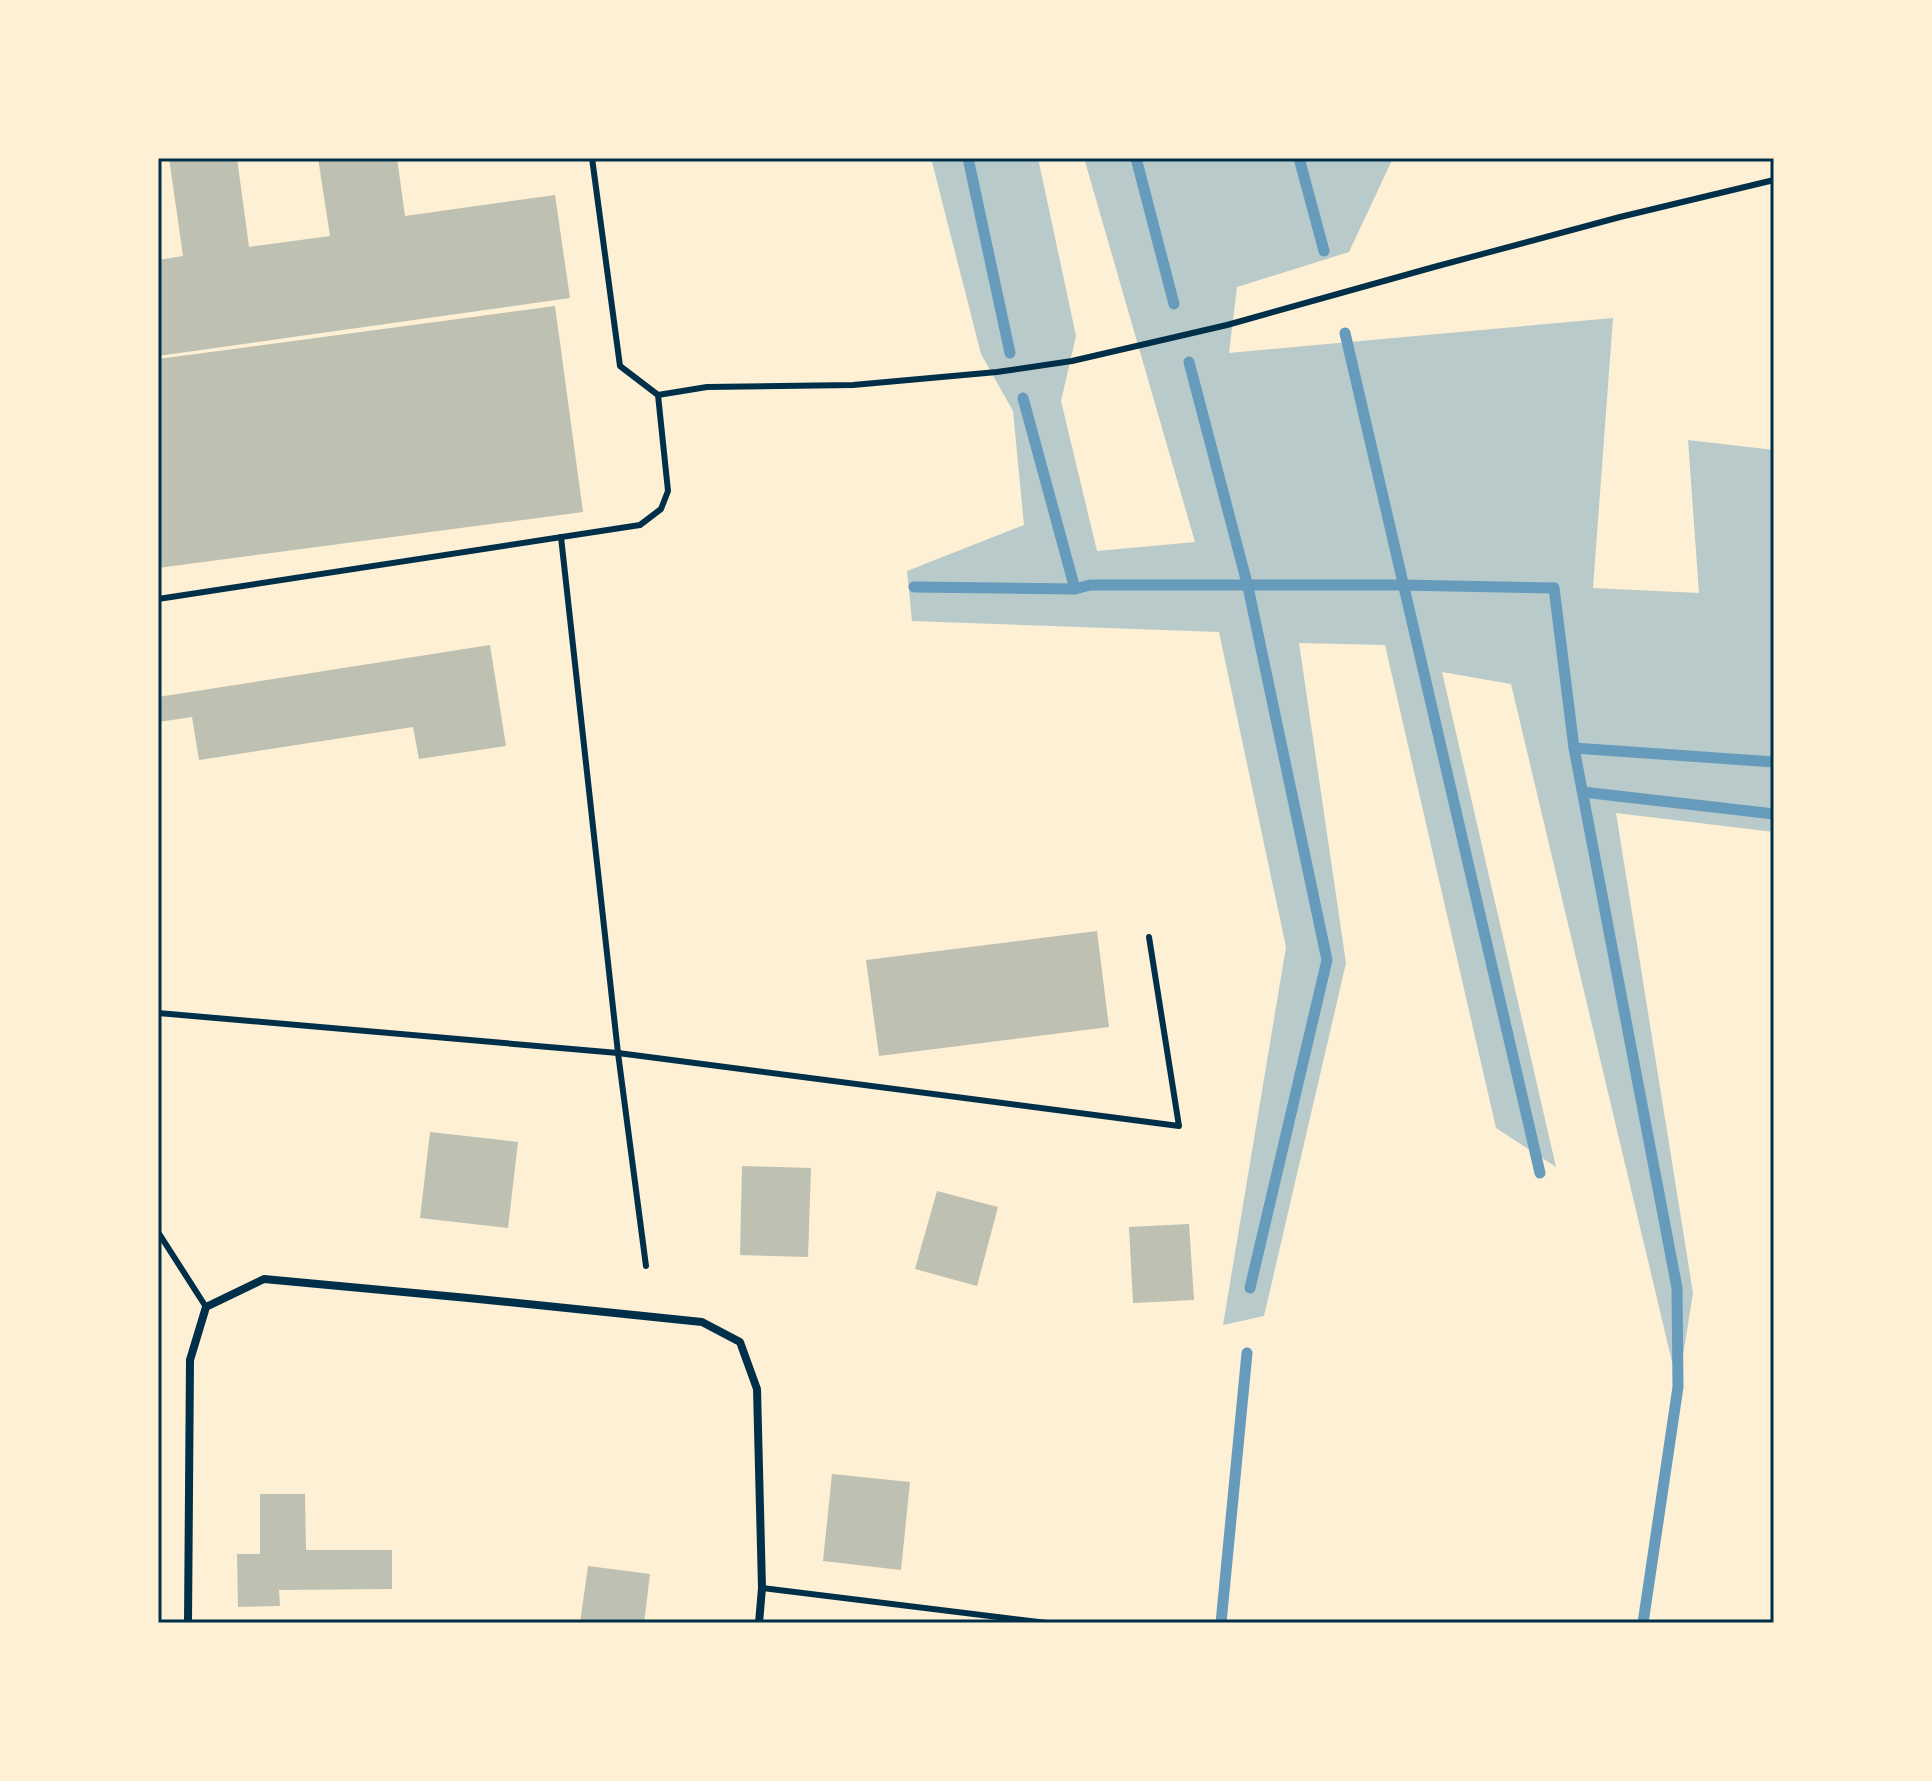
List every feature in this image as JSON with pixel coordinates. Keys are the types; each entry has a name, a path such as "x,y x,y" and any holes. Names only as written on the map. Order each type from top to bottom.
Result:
{"street":[{"path":"188,1623 190,1360 206,1307 264,1279 702,1322 740,1342 757,1389 762,1588 759,1623"}],"lane":[{"path":"592,158 620,366 658,395 707,387 853,385 997,372 1072,361 1227,325 1606,221 1774,180"},
{"path":"158,599 640,525 661,509 668,491 658,395"},
{"path":"561,537 618,1053 646,1266"},
{"path":"158,1013 618,1053 1179,1126 1149,937"},
{"path":"158,1232 206,1307"},
{"path":"762,1588 1047,1623"}],"shaded area":[{"path":"931,158 1038,158 1076,336 1061,401 1097,551 1195,542 1084,158 1393,158 1349,252 1237,287 1229,353 1613,318 1593,588 1699,593 1688,440 1774,450 1774,832 1616,813 1693,1293 1678,1387 1511,684 1442,672 1556,1167 1496,1128 1385,645 1299,643 1346,963 1264,1316 1223,1325 1286,947 1219,632 912,621 907,571 1024,525 1013,411 981,354"}],"building":[{"path":"169,158 237,158 249,247 330,236 318,158 397,158 405,216 555,195 570,298 158,356 158,260 183,256"},
{"path":"555,306 583,512 158,568 158,359"},
{"path":"490,645 506,746 419,759 413,727 199,760 192,717 158,722 158,697"},
{"path":"1097,931 1109,1027 879,1056 866,960"},
{"path":"430,1132 518,1142 508,1228 420,1218"},
{"path":"742,1166 811,1168 808,1257 740,1255"},
{"path":"937,1191 998,1207 977,1286 915,1269"},
{"path":"1189,1224 1194,1300 1133,1303 1129,1227"},
{"path":"832,1474 910,1482 901,1570 823,1561"},
{"path":"260,1494 305,1494 306,1550 392,1550 392,1589 279,1590 280,1606 238,1607 237,1554 260,1554"},
{"path":"588,1566 650,1574 644,1623 580,1623"}],"waterway":[{"path":"968,158 1010,353"},
{"path":"1136,158 1174,304"},
{"path":"1299,158 1324,251"},
{"path":"1345,333 1540,1173"},
{"path":"1189,362 1248,587 1327,960 1250,1288"},
{"path":"1023,398 1075,589"},
{"path":"914,587 1075,589 1090,585 1402,585 1554,588 1574,748 1774,762"},
{"path":"1574,748 1677,1288 1678,1387 1643,1623"},
{"path":"1583,792 1774,814"},
{"path":"1221,1623 1247,1353"}]}
